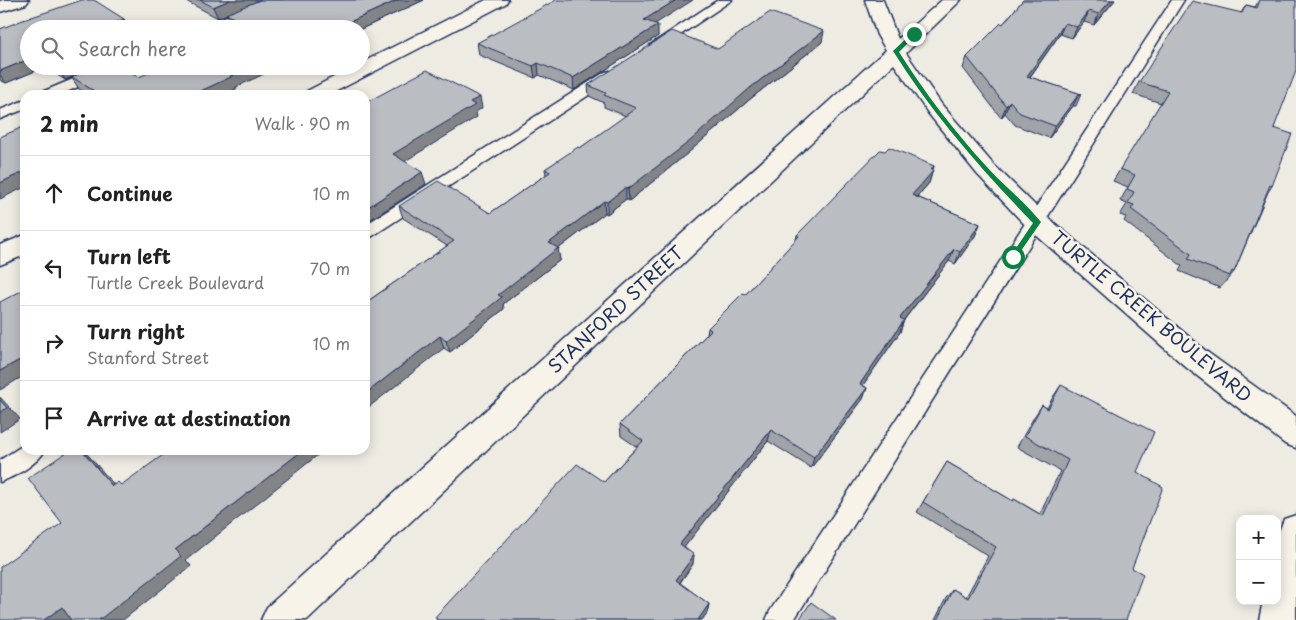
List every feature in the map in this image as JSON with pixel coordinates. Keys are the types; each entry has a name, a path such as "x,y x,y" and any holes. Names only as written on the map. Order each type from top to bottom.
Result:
{"street":[{"path":"0,7 20,0"},
{"path":"370,66 499,0"},
{"name":"TURTLE CREEK BOULEVARD","path":"874,0 886,35 896,51 935,110 985,169 1037,222 1197,360 1296,434"},
{"name":"STANFORD STREET","path":"280,620 952,0"},
{"path":"324,90 353,75"},
{"path":"0,256 20,246"},
{"path":"1278,620 1296,531"}],"lane":[{"path":"228,20 276,0"},
{"path":"644,53 726,0"},
{"path":"779,620 1037,222 1178,0"},
{"path":"370,230 620,69"},
{"path":"59,90 95,75"},
{"path":"0,114 20,106"},
{"path":"0,472 26,455"}],"building":[{"path":"82,0 94,0 124,19 121,20 23,20"},
{"path":"200,0 230,0 213,7"},
{"path":"260,0 398,0 354,20 238,20 226,14"},
{"path":"556,0 676,0 644,20 658,25 573,78 538,63 533,66 477,43"},
{"path":"1023,0 1111,0 1099,14 1089,11 1077,27 1065,23 1027,76 1081,94 1079,94 1055,126 1020,113 1010,101 1006,106 967,57 1001,23 1003,24"},
{"path":"1260,0 1296,0 1296,71 1274,128 1292,134 1272,186 1270,185 1234,272 1232,271 1230,276 1188,259 1191,254 1131,209 1134,205 1128,203 1134,192 1127,189 1135,175 1120,169 1168,91 1139,82 1192,1 1242,13 1246,5 1257,8"},
{"path":"770,12 824,31 750,88 690,141 628,189 626,187 607,202 604,201 549,243 558,248 498,295 502,297 446,341 440,336 370,390 370,300 454,241 399,206 438,181 490,213 550,172 545,169 578,147 580,148 636,108 604,95 606,93 588,85 672,31 718,49"},
{"path":"20,21 20,63 0,71 0,29"},
{"path":"427,70 480,97 470,102 475,105 393,154 422,172 370,206 370,100"},
{"path":"77,75 136,75 139,77 144,75 232,75 203,90 92,90 72,77"},
{"path":"20,128 20,173 0,183 0,137"},
{"path":"889,147 934,166 931,170 933,171 912,195 980,224 960,252 954,249 900,318 904,320 860,384 867,388 814,457 771,430 680,544 694,555 676,580 709,604 698,620 438,620 435,617 577,464 604,482 643,441 620,424 711,330 708,328 743,293 746,294 799,236 797,235 880,150 885,151"},
{"path":"20,292 20,360 0,371 0,302"},
{"path":"1061,385 1154,432 1137,472 1163,487 1132,568 1143,574 1126,620 937,620 953,589 968,598 996,547 923,502 947,462 1013,501 1014,499 1043,516 1068,460 1025,436 1042,405 1048,409"},
{"path":"0,400 7,408 0,412"},
{"path":"62,455 86,455 112,486 118,482 121,485 163,455 297,455 175,550 181,556 99,620 71,620 62,607 44,620 0,620 0,567 62,523 28,478"},
{"path":"811,602 836,620 799,620"}],"route":[{"path":"914,34 896,51 907,70 935,110 985,169 1037,222 1013,257"}]}
